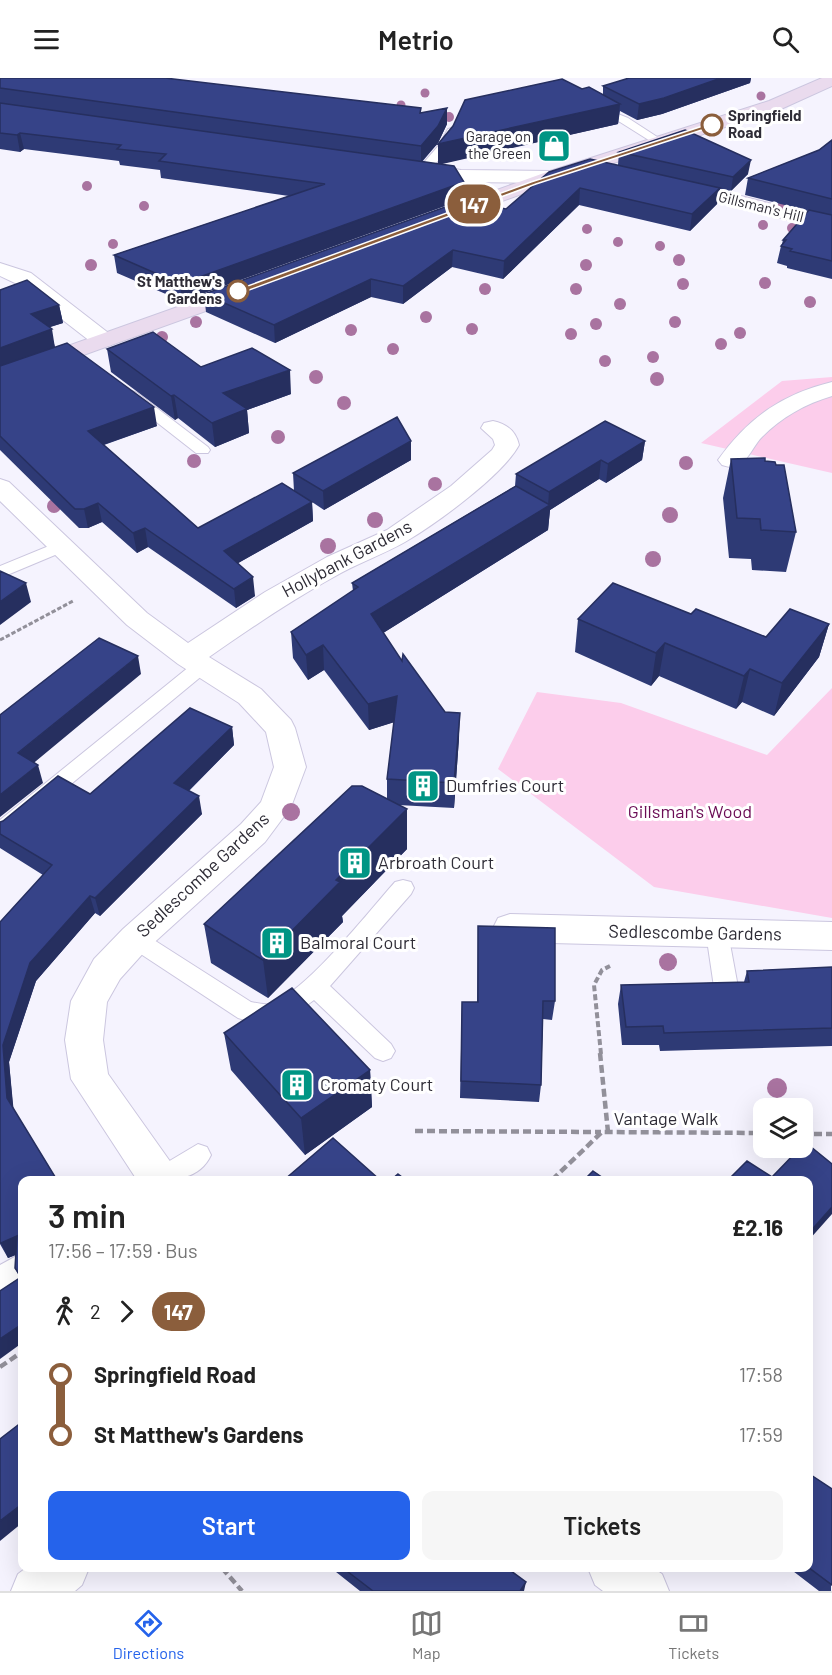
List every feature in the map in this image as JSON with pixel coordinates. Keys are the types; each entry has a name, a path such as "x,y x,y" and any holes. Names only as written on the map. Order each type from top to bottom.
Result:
{"street":[{"path":"415,226 551,177 775,105 832,80"},
{"path":"403,167 461,176 551,177"},
{"path":"585,167 623,175"},
{"path":"461,176 499,195"},
{"name":"Gillsman's Hill","path":"659,182 832,225"},
{"path":"0,269 23,278 103,340"},
{"path":"0,378 263,282"},
{"path":"731,460 747,437 771,415 804,396 832,389"},
{"name":"Hollybank Gardens","path":"195,662 275,598 338,563 396,536 460,491 502,454 507,445 506,436 493,428"},
{"name":"Sedlescombe Gardens","path":"0,487 137,619 195,662 250,696 280,728 290,767 275,807 253,833 135,939 106,969 89,1001 84,1040 90,1079 157,1176"},
{"name":"Sedlescombe Gardens","path":"486,927 832,936"},
{"path":"35,1591 60,1572"},
{"path":"618,1572 645,1591"}],"lane":[{"path":"578,99 624,120 658,142"},
{"path":"424,170 445,146 459,116"},
{"path":"71,352 89,365"},
{"path":"116,384 202,450"},
{"path":"0,573 61,546"},
{"path":"0,832 195,662"},
{"path":"135,939 246,1011 269,1014 292,1004 315,987 403,888"},
{"path":"717,933 726,987"},
{"path":"315,987 383,1051"},
{"path":"166,1176 198,1155"},
{"path":"0,1281 18,1269"}],"path":[{"path":"0,640 22,631 52,609 104,588"},
{"path":"608,1132 594,985 603,970 612,965"},
{"path":"416,1131 602,1132"},
{"name":"Vantage Walk","path":"556,1176 602,1132 753,1133"},
{"path":"813,1134 832,1134"},
{"path":"0,1367 18,1355"},
{"path":"225,1572 242,1591"}],"green space":[{"path":"832,377 832,473 701,443 782,381"},
{"name":"Gillsman's Wood","path":"832,688 832,918 654,887 498,769 537,692 621,703 767,755"}],"building":[{"path":"0,78 165,78 421,108 420,113 447,108 438,126 421,146 0,88"},
{"path":"629,78 721,78 664,98 639,104 603,86"},
{"path":"562,79 582,89 589,87 620,104 438,144 453,126 465,100"},
{"path":"0,103 454,166 464,182 180,284 114,255 325,184 159,161 166,154 117,149 121,145 20,133 17,135 0,133"},
{"path":"685,130 751,160 733,177 619,152"},
{"path":"832,140 832,199 748,178 819,150"},
{"path":"590,159 720,188 692,214 580,188 504,261 453,250 403,286 371,279 274,325 204,294 473,197 477,203 506,209 549,172"},
{"path":"809,210 832,215 832,261 790,251 792,249 781,246 786,240 783,240"},
{"path":"27,280 59,305 31,314 52,329 0,348 0,290"},
{"path":"153,332 201,367 252,348 290,370 223,393 247,409 212,423 107,349"},
{"path":"67,343 154,407 88,431 198,528 282,483 312,502 224,551 253,577 234,589 145,528 133,533 98,503 84,509 75,509 0,436 0,366"},
{"path":"397,417 411,441 323,491 293,473"},
{"path":"605,421 645,441 608,464 601,460 549,492 516,474"},
{"path":"765,458 765,461 784,465 796,532 761,530 760,519 737,518 731,459"},
{"path":"516,486 550,505 371,614 402,661 403,654 445,712 460,713 454,783 387,779 397,696 368,704 323,645 306,655 291,632 358,587 352,583"},
{"path":"0,571 26,583 0,602"},
{"path":"613,583 691,614 696,609 766,637 790,609 829,624 782,683 750,669 744,676 665,643 656,653 578,619"},
{"path":"99,638 138,656 18,753 38,765 0,795 0,715"},
{"path":"190,708 232,727 174,783 199,796 95,898 90,896 30,963 3,1045 7,1098 55,1176 18,1176 18,1272 15,1268 17,1236 0,1242 0,922 52,865 0,834 0,822 58,776 90,794"},
{"path":"352,786 362,786 407,809 336,880 340,882 263,960 204,924"},
{"path":"478,926 555,928 555,1001 543,1001 541,1085 461,1081 462,1002 478,1002"},
{"path":"832,967 832,1028 664,1033 663,1026 626,1027 621,985 749,982 747,971"},
{"path":"292,988 370,1070 301,1118 224,1033"},
{"path":"333,1138 376,1176 289,1176"},
{"path":"813,1149 832,1164 832,1207 813,1228 813,1176 773,1176 790,1158 813,1158"},
{"path":"747,1161 770,1176 732,1176"},
{"path":"593,1171 600,1176 588,1176"},
{"path":"18,1279 18,1327 0,1339 0,1291"},
{"path":"18,1425 18,1507 0,1521 0,1439"},
{"path":"813,1476 832,1489 832,1585 813,1571"},
{"path":"348,1572 512,1572 526,1582 520,1591 373,1591"}],"bus line":[{"name":"147","path":"238,291 551,177 712,125"}],"place":[{"name":"Springfield Road","path":"712,125"},
{"name":"Garage on the Green","path":"554,146"},
{"name":"St Matthew's Gardens","path":"238,291"},
{"name":"Dumfries Court","path":"423,786"},
{"name":"Arbroath Court","path":"355,863"},
{"name":"Balmoral Court","path":"277,943"},
{"name":"Cromaty Court","path":"297,1085"}]}
